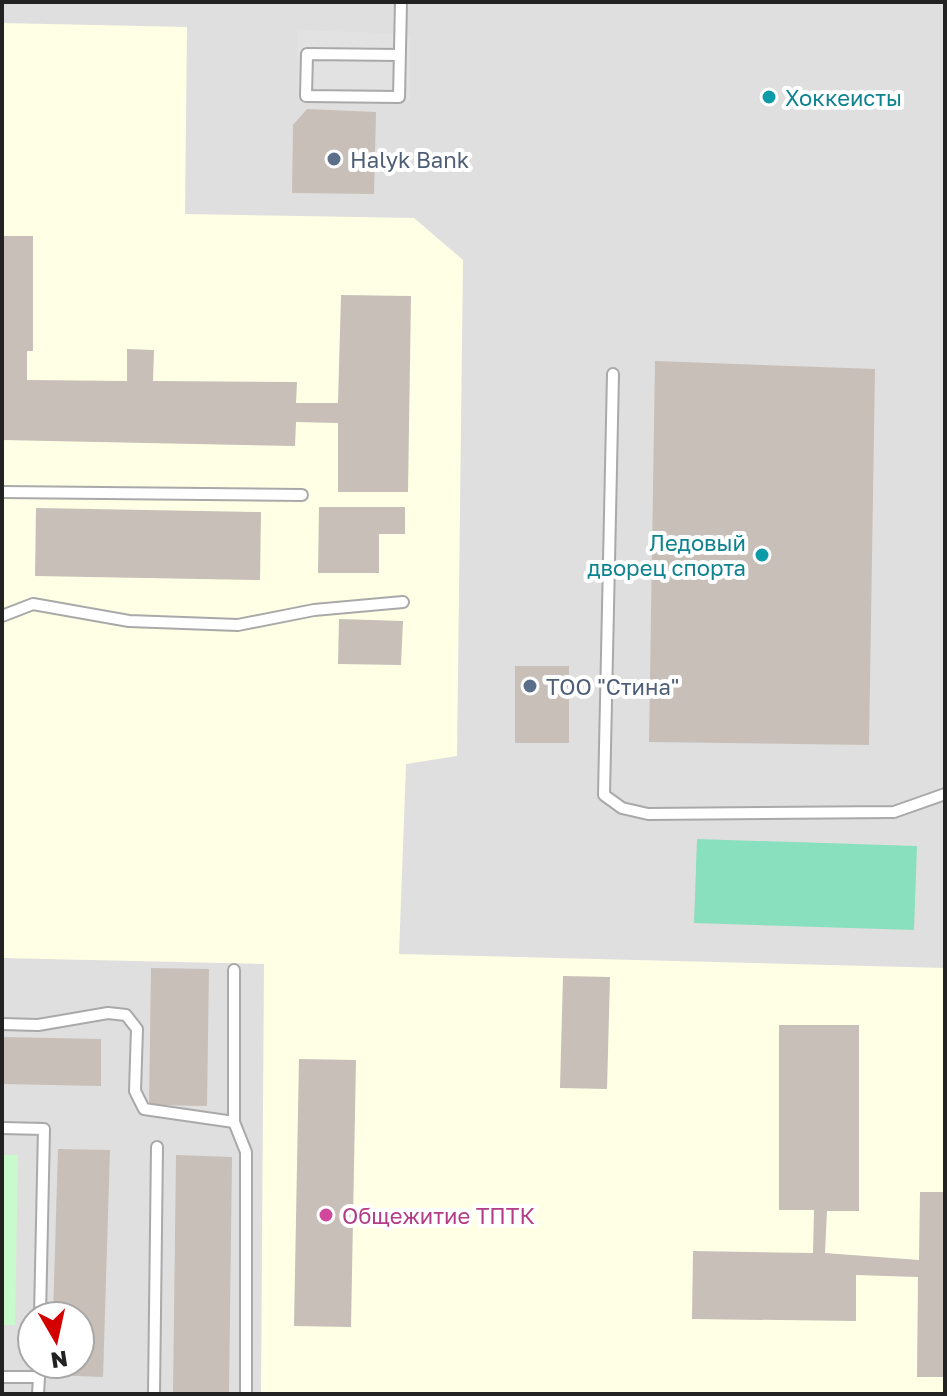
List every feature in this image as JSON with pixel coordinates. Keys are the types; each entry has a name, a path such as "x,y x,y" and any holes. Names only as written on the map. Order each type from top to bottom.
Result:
{"lane":[{"path":"400,55 307,54 306,96 399,97 400,55 401,2"},
{"path":"613,374 604,795 622,808 648,814 894,812 945,794"},
{"path":"2,492 302,495"},
{"path":"2,616 33,604 129,621 246,625 314,610 403,602"},
{"path":"234,970 234,1122 246,1152 246,1394"},
{"path":"2,1024 38,1025 108,1013 126,1015 137,1029 135,1091 144,1109 234,1122"},
{"path":"2,1128 44,1129 40,1300"},
{"path":"154,1394 157,1147"}],"shaded area":[{"path":"2,2 945,2 945,1394 2,1394"},
{"path":"2,23 187,27 185,214 414,218 463,260 457,756 406,764 399,954 945,968 945,1394 261,1394 264,964 2,958"},
{"path":"297,30 389,33 410,38 410,100 313,102 298,99"}],"green space":[{"path":"697,839 917,846 914,930 694,923"},
{"path":"2,1155 18,1155 15,1325 2,1325"}],"building":[{"name":"Halyk Bank","path":"307,109 376,112 374,194 292,193 293,125"},
{"path":"2,236 33,236 33,351 27,351 27,380 127,381 127,349 154,350 153,381 297,382 296,403 338,403 341,295 411,296 408,492 338,492 338,423 296,422 295,446 2,440"},
{"name":"Ледовый дворец спорта","path":"655,361 875,369 869,745 649,742"},
{"path":"319,507 405,507 405,534 379,534 379,573 318,573"},
{"path":"36,508 261,512 260,580 35,576"},
{"path":"339,619 403,621 401,665 338,664"},
{"path":"515,666 569,666 569,743 515,743"},
{"path":"151,968 209,969 207,1106 149,1105"},
{"path":"563,976 610,977 607,1089 560,1088"},
{"path":"779,1025 859,1025 859,1211 827,1211 825,1253 919,1260 920,1192 945,1192 945,1377 917,1377 918,1277 856,1275 856,1321 692,1319 693,1251 813,1253 814,1210 779,1210"},
{"path":"2,1037 101,1039 101,1086 2,1084"},
{"path":"299,1059 356,1060 351,1327 294,1326"},
{"path":"58,1149 110,1150 103,1377 96,1377 96,1300 53,1300"},
{"path":"176,1155 232,1157 229,1394 173,1394"}],"place":[{"name":"Хоккеисты","path":"769,97"},
{"name":"Halyk Bank","path":"334,159"},
{"name":"Ледовый дворец спорта","path":"762,555"},
{"name":"ТОО \"Стина\"","path":"530,686"},
{"name":"Общежитие ТПТК","path":"326,1215"}]}
